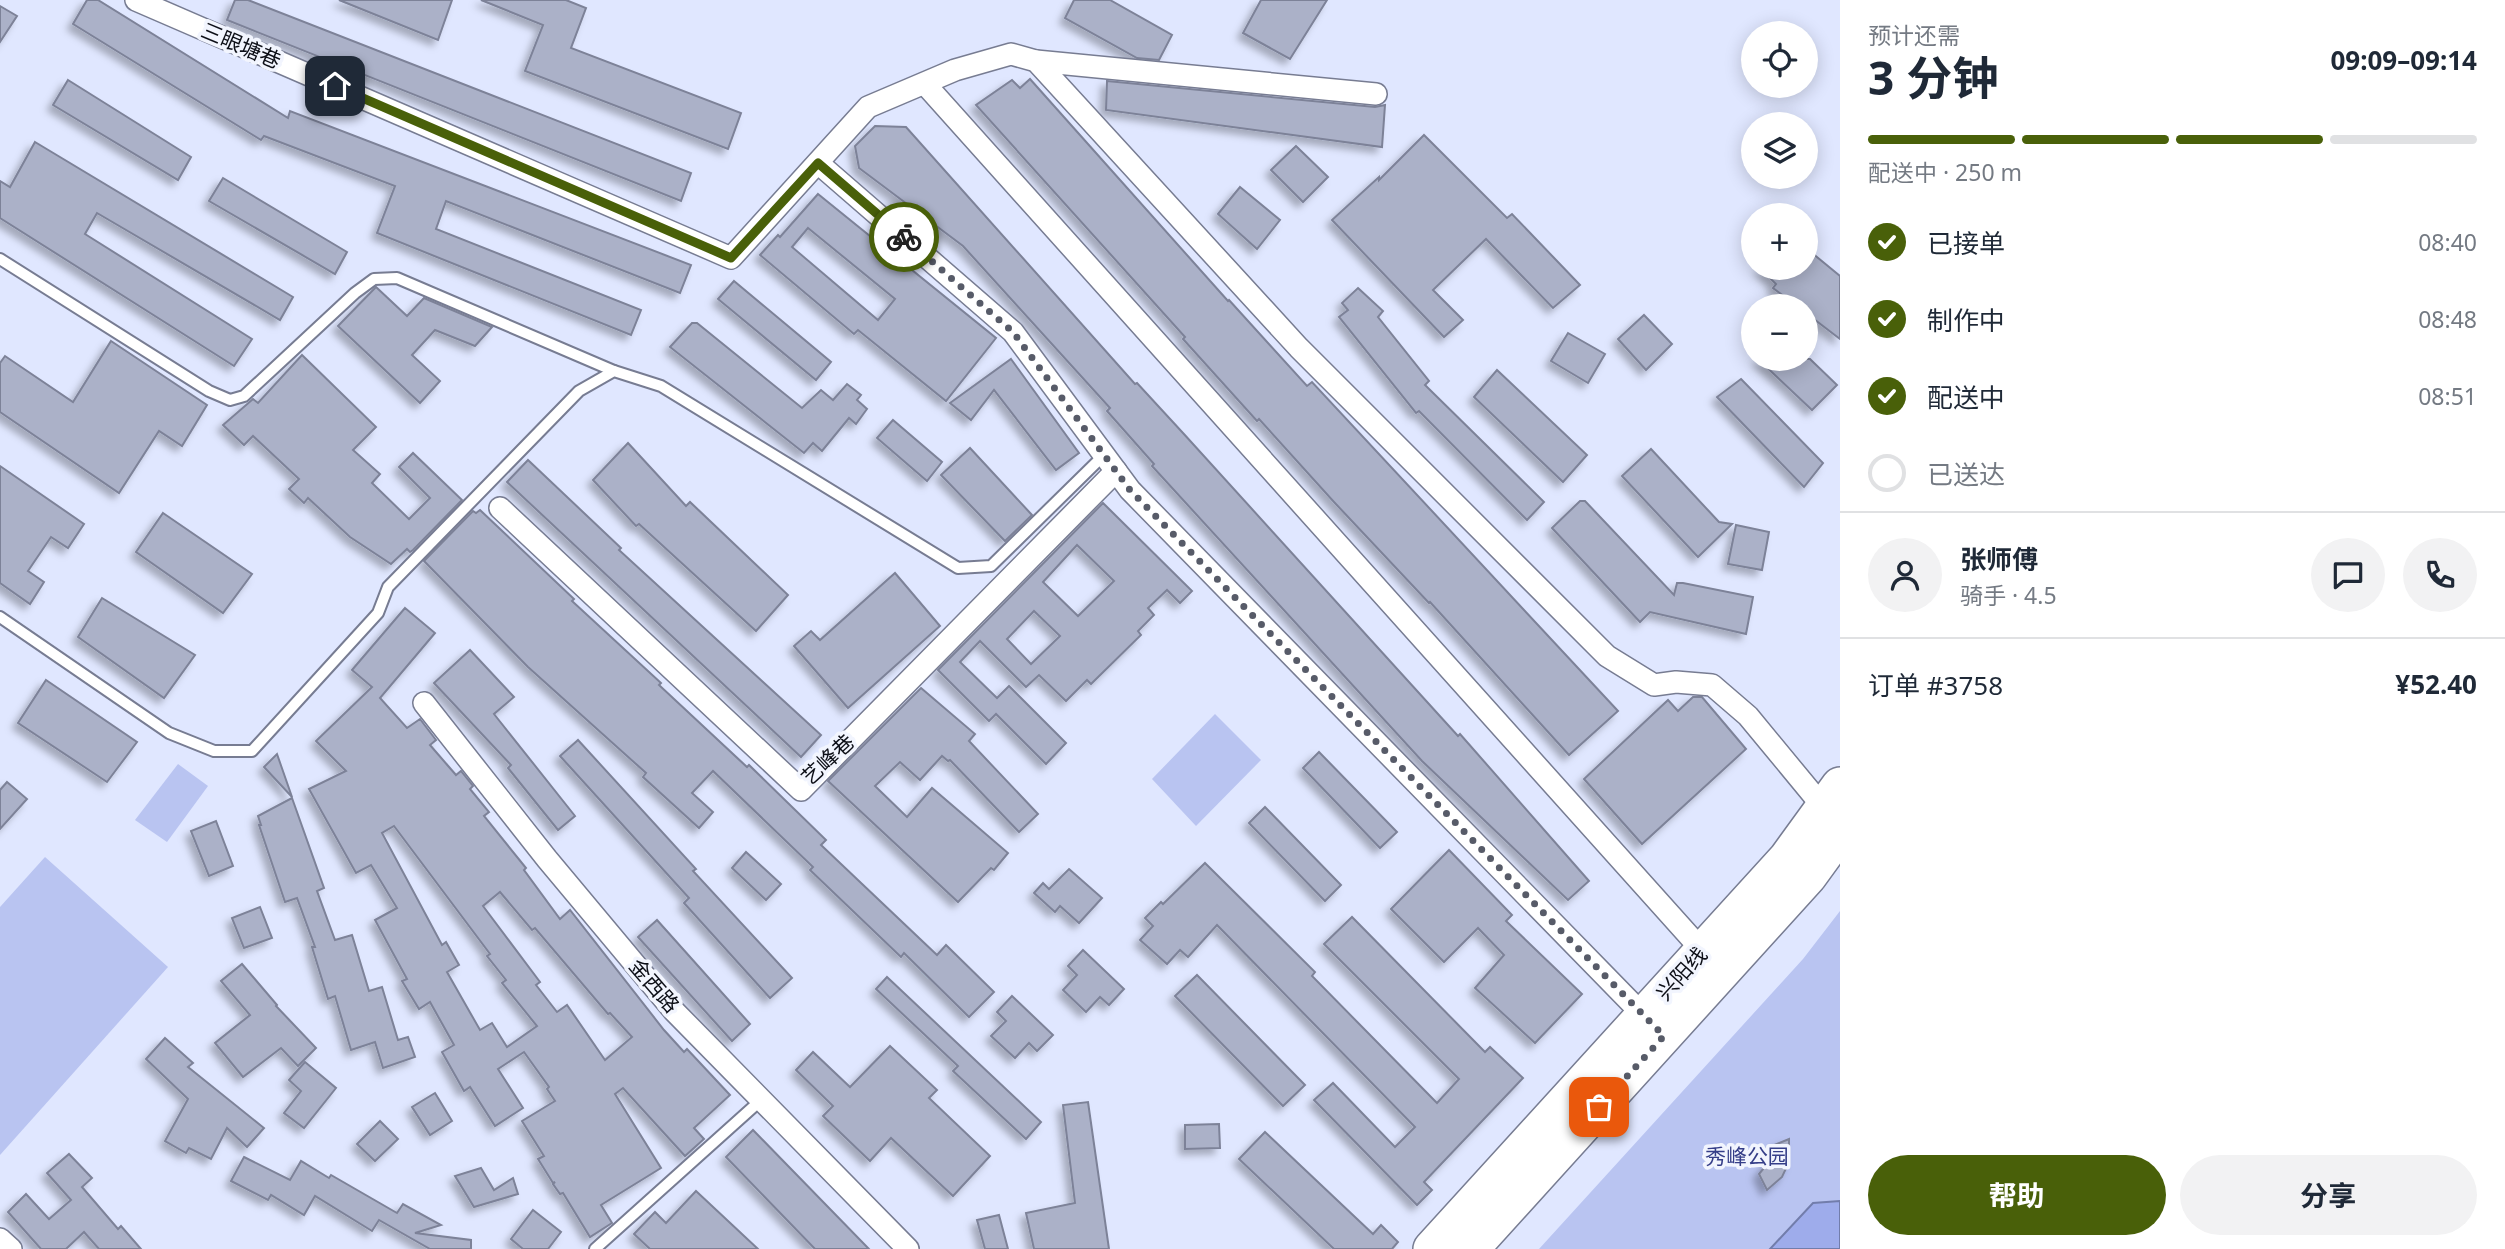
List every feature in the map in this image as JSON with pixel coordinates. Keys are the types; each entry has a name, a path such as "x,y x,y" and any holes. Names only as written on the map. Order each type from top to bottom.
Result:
{"highway":[{"name":"兴阳线","path":"1470,1249 1654,1026 1712,961 1808,876 1835,809"},
{"name":"兴阳线","path":"1432,1249 1654,1026"}],"street":[{"name":"三眼塘巷","path":"136,0 731,258 818,163"},
{"path":"1376,94 1037,61 1011,54 955,70 868,107 818,163 1013,332 1130,490 1654,1026"},
{"path":"1037,61 1299,348 1607,656 1654,685 1676,682 1712,685 1748,716 1835,809"},
{"path":"925,84 1712,961"},
{"name":"艺峰巷","path":"500,508 800,790 1110,463"},
{"name":"金西路","path":"424,703 547,859 666,1001 908,1249"},
{"path":"0,1239 11,1249"}],"lane":[{"path":"0,259 209,391 230,400 244,396 355,293 374,279 397,278 614,371 661,386 958,568 991,566 1110,463"},
{"path":"0,617 169,733 214,751 251,751 378,613 388,587 579,391 614,371"},
{"path":"595,1249 761,1100"}],"green space":[{"path":"1215,714 1261,760 1196,826 1152,779"},
{"path":"178,764 208,786 167,842 135,820"},
{"path":"45,857 168,967 0,1155 0,907"},
{"name":"秀峰公园","path":"1840,911 1840,1249 1539,1249 1803,959"}],"shaded area":[{"path":"1840,1201 1840,1249 1770,1249 1813,1203"}],"building":[{"path":"87,0 98,0 288,118 290,111 691,265 680,293 446,201 436,229 641,310 631,335 377,233 395,186 264,136 261,140 73,24"},
{"path":"235,0 248,0 691,173 681,201 227,20"},
{"path":"339,0 452,0 438,40"},
{"path":"481,0 566,0 586,8 571,48 741,113 728,149 525,71 543,25"},
{"path":"1074,0 1110,0 1172,35 1159,60 1137,58 1065,18"},
{"path":"1261,0 1327,0 1290,59 1243,33"},
{"path":"0,6 17,16 0,42"},
{"path":"1030,79 1307,386 1312,382 1618,711 1569,755 1430,602 1259,419 1257,421 976,105 1012,80 1020,88"},
{"path":"68,80 191,157 178,180 53,105"},
{"path":"1107,81 1375,107 1385,105 1382,147 1106,110"},
{"path":"875,126 906,127 1135,384 1137,383 1183,433 1458,736 1460,734 1589,881 1568,900 1422,761 1152,466 1154,464 1107,411 1110,408 963,246 859,168 855,146"},
{"path":"1424,135 1507,218 1512,214 1580,285 1553,308 1486,239 1433,290 1463,320 1444,337 1332,220 1379,177 1379,180"},
{"path":"35,142 293,297 280,320 97,213 85,234 252,339 234,366 0,218 0,181 10,187"},
{"path":"1296,146 1328,177 1303,202 1271,170"},
{"path":"223,178 347,252 335,274 209,201"},
{"path":"1240,187 1280,220 1257,249 1218,214"},
{"path":"818,194 996,338 946,401 858,330 854,334 760,255 778,235 780,237","holes":["808,228 895,299 878,320 792,247"]},
{"path":"1818,258 1840,276 1840,339 1818,322 1818,294 1781,294 1773,288 1776,284 1772,280 1818,280"},
{"path":"734,281 831,362 816,380 718,299"},
{"path":"376,287 407,316 424,298 492,327 475,346 435,330 412,355 440,381 420,403 338,326"},
{"path":"1358,288 1383,311 1378,317 1429,381 1425,385 1544,502 1527,520 1419,411 1416,413 1339,317 1348,310 1342,303"},
{"path":"1644,315 1672,344 1646,370 1618,339"},
{"path":"692,323 697,323 802,408 821,390 833,400 847,384 861,395 857,400 867,409 856,424 849,418 822,451 813,443 804,453 670,347"},
{"path":"1568,333 1605,354 1588,383 1551,361"},
{"path":"111,341 207,405 182,446 159,431 119,493 0,412 0,363 5,356 73,402"},
{"path":"302,355 376,427 353,450 380,474 372,483 409,519 430,498 399,467 413,453 462,500 413,550 410,552 407,549 391,564 350,537 308,498 304,503 289,489 299,479 253,436 244,445 223,425 253,399 258,403"},
{"path":"1011,359 1079,453 1056,470 994,390 971,420 950,403"},
{"path":"1818,367 1837,385 1812,410 1771,371 1818,371"},
{"path":"1497,370 1587,455 1563,482 1474,397"},
{"path":"1741,379 1823,463 1804,487 1717,397"},
{"path":"893,420 942,462 927,481 877,438"},
{"path":"628,443 686,506 690,502 788,595 756,631 639,524 636,526 593,480"},
{"path":"970,448 1032,515 1005,541 941,475"},
{"path":"1651,449 1719,522 1732,524 1698,557 1622,476"},
{"path":"528,460 621,548 619,550 821,735 801,757 507,482"},
{"path":"0,466 84,524 68,548 51,537 28,571 44,582 30,604 0,583"},
{"path":"1580,501 1585,501 1674,595 1677,583 1683,583 1753,597 1746,634 1650,612 1640,622 1552,528"},
{"path":"1103,503 1192,591 1180,603 1167,590 1148,608 1154,615 1138,631 1141,635 1091,684 1087,680 1066,701 1039,675 1026,687 980,641 960,662 997,698 1009,686 1066,743 1046,764 996,714 989,721 938,670","holes":["1077,545 1114,581 1078,616 1043,582","1034,611 1060,636 1031,664 1007,639"]},
{"path":"480,510 574,599 572,601 661,683 659,685 747,767 749,765 826,840 821,845 937,955 946,945 994,992 969,1017 904,953 901,957 810,870 813,867 713,771 692,793 713,812 699,828 643,777 646,773 528,667 424,561 473,511 476,513"},
{"path":"163,513 252,574 223,613 136,552"},
{"path":"1736,525 1769,532 1762,570 1728,564"},
{"path":"895,573 940,626 848,708 794,646 811,631 820,640"},
{"path":"102,598 195,655 164,698 78,637"},
{"path":"405,608 435,633 380,698 407,728 420,719 436,740 430,745 456,775 461,771 473,786 470,789 489,812 484,816 526,868 524,870 560,919 570,910 664,1030 684,1052 687,1049 730,1095 694,1128 704,1139 685,1156 623,1088 615,1094 661,1168 601,1205 612,1223 590,1237 538,1159 544,1156 522,1121 555,1101 547,1089 549,1087 524,1052 498,1069 523,1108 495,1126 470,1087 464,1091 442,1052 454,1045 430,1002 419,1009 402,981 407,979 375,920 397,908 371,865 356,873 309,789 346,771 316,741 372,687 352,670","holes":["394,826 490,954 487,956 506,980 502,983 537,1026 507,1047 492,1023 480,1030 447,972 459,965 446,942 442,945 382,833","500,892 532,930 535,928 608,1014 610,1013 632,1037 605,1060 567,1005 557,1012 536,985 540,982 483,906"]},
{"path":"470,650 514,697 494,714 575,816 558,830 508,768 511,765 434,683"},
{"path":"46,680 137,742 107,782 18,723"},
{"path":"921,688 975,734 969,741 1038,814 1019,832 950,760 942,756 920,780 900,762 875,786 907,817 932,788 1008,853 994,870 991,868 958,902 828,781"},
{"path":"1693,697 1702,697 1746,749 1642,844 1584,779 1668,700 1678,711"},
{"path":"578,740 792,978 770,998 684,903 689,898 560,756"},
{"path":"1319,752 1397,832 1380,848 1303,768"},
{"path":"277,754 292,797 264,767"},
{"path":"7,782 27,799 0,829 0,790"},
{"path":"292,798 324,888 317,891 335,940 352,935 369,991 382,987 398,1040 408,1037 415,1057 383,1068 375,1042 351,1050 335,996 328,999 312,947 315,947 297,898 285,902 259,825 258,816"},
{"path":"1265,807 1341,885 1325,901 1249,823"},
{"path":"216,821 233,866 209,876 191,831"},
{"path":"1449,850 1512,915 1506,921 1582,994 1535,1043 1475,988 1504,955 1478,928 1444,962 1391,909"},
{"path":"746,852 781,884 766,900 732,868"},
{"path":"1205,863 1315,972 1312,976 1437,1103 1459,1079 1324,944 1352,917 1485,1052 1490,1047 1523,1078 1424,1182 1432,1190 1417,1205 1314,1100 1333,1083 1395,1147 1415,1127 1217,925 1188,957 1180,950 1167,964 1140,940 1153,926 1145,918"},
{"path":"1069,869 1102,898 1079,923 1060,906 1055,912 1034,893 1043,883 1049,889"},
{"path":"260,907 272,938 244,948 232,918"},
{"path":"657,920 750,1024 732,1041 638,937"},
{"path":"1083,950 1124,989 1109,1005 1100,997 1086,1012 1063,990 1077,975 1068,966"},
{"path":"242,964 276,1006 316,1048 298,1066 281,1048 243,1077 215,1043 250,1015 221,981"},
{"path":"1197,975 1305,1085 1283,1106 1175,996"},
{"path":"887,977 1041,1122 1026,1139 953,1071 958,1066 876,989"},
{"path":"1012,996 1053,1035 1037,1051 1029,1043 1015,1058 991,1036 1006,1021 997,1012"},
{"path":"165,1038 193,1063 188,1067 264,1128 247,1147 227,1128 211,1159 189,1148 186,1153 165,1141 188,1099 146,1059"},
{"path":"890,1046 937,1090 929,1098 990,1156 953,1196 891,1138 870,1161 823,1116 833,1106 796,1070 813,1052 850,1087"},
{"path":"305,1062 336,1088 304,1128 284,1113 301,1091 289,1080"},
{"path":"435,1093 452,1121 430,1135 412,1107"},
{"path":"1088,1102 1109,1249 1034,1249 1026,1213 1075,1203 1063,1105"},
{"path":"380,1121 398,1139 375,1161 357,1144"},
{"path":"1219,1124 1220,1148 1185,1149 1185,1125"},
{"path":"753,1130 869,1249 815,1249 726,1157"},
{"path":"1265,1132 1373,1234 1381,1225 1398,1242 1392,1249 1334,1249 1239,1159"},
{"path":"1789,1139 1789,1162 1782,1177 1767,1190 1759,1174 1773,1157 1772,1146"},
{"path":"69,1154 92,1178 82,1187 118,1229 121,1226 141,1249 99,1249 84,1232 66,1249 41,1249 8,1212 26,1194 49,1219 71,1200 47,1173"},
{"path":"244,1157 290,1180 301,1161 397,1213 403,1204 441,1225 415,1233 471,1240 471,1249 430,1249 379,1220 372,1231 315,1196 304,1215 271,1195 268,1200 231,1181"},
{"path":"481,1168 494,1190 513,1178 518,1194 474,1207 455,1176"},
{"path":"696,1191 758,1249 650,1249 634,1234 655,1212 666,1223"},
{"path":"533,1210 561,1232 548,1249 523,1249 511,1239"},
{"path":"999,1215 1008,1249 985,1249 977,1220"}],"way so far":[{"path":"904,237 1013,332 1130,490 1664,1036 1599,1107"}],"route":[{"path":"335,86 731,258 818,163 904,237"}]}
